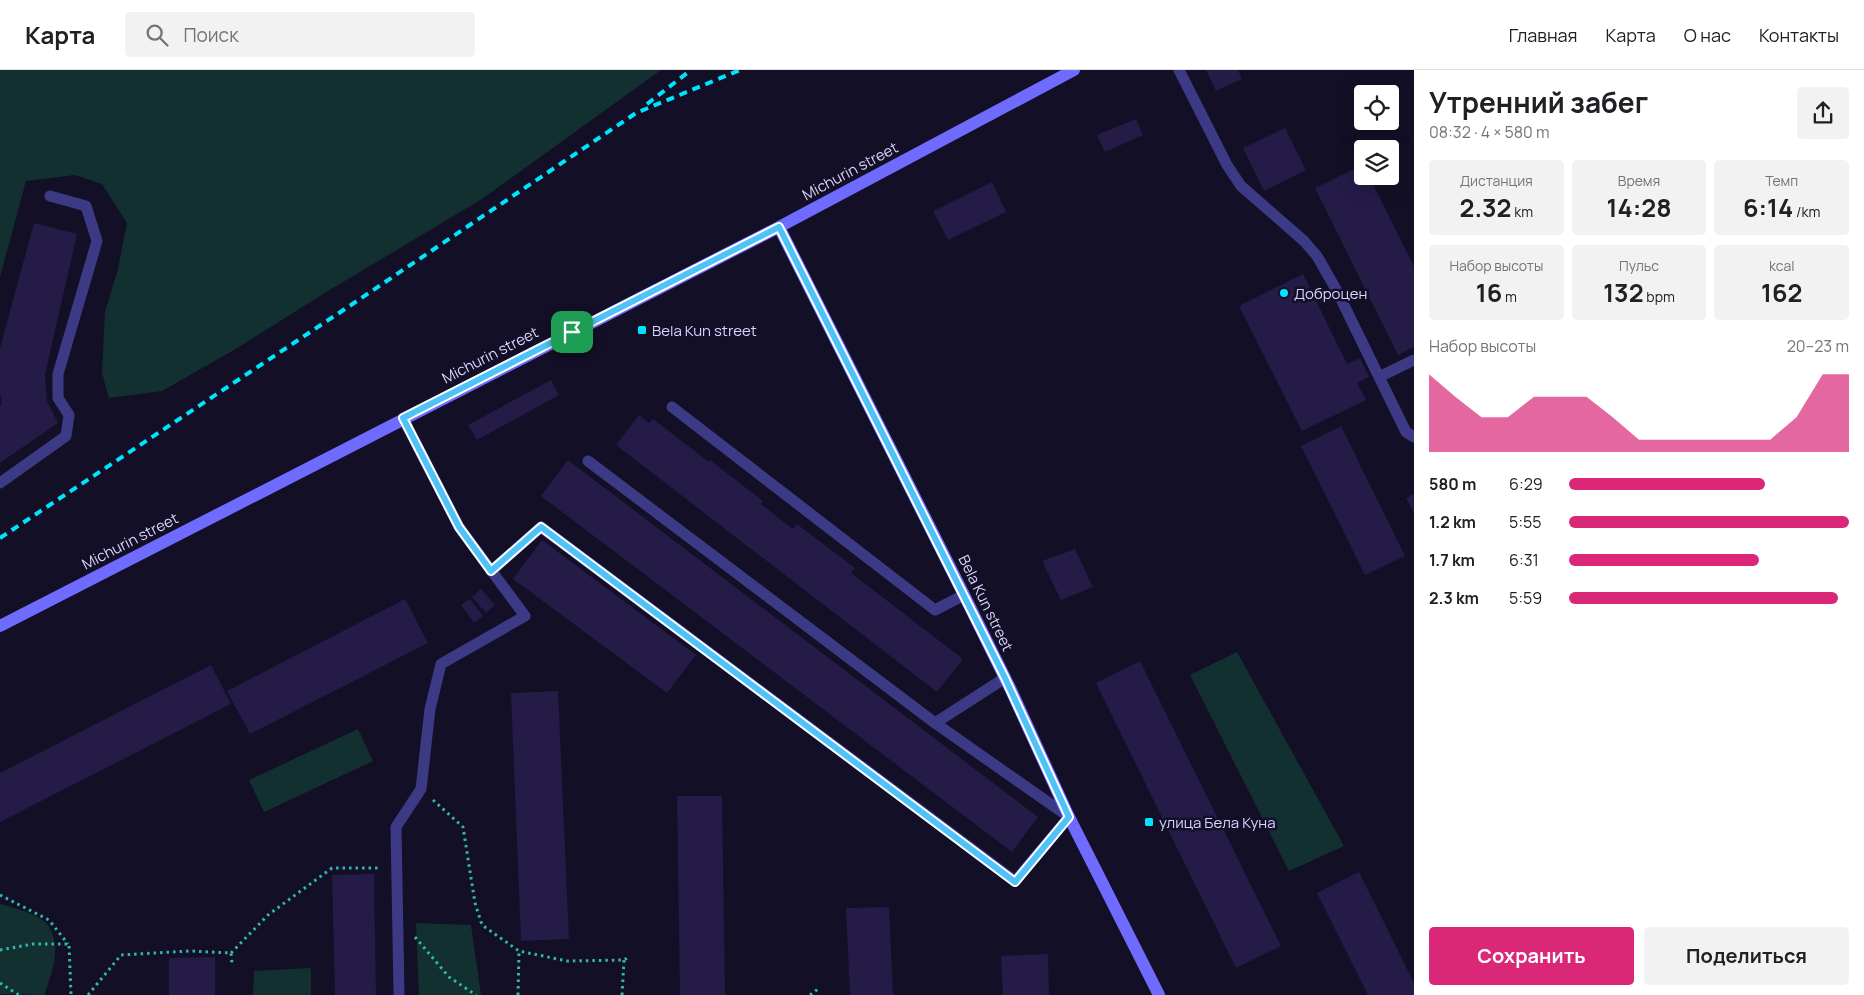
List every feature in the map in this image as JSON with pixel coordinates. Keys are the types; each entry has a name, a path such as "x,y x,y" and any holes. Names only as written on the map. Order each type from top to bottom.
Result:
{"main road":[{"name":"Michurin street","path":"0,626 779,227 1074,70"},
{"name":"Bela Kun street","path":"779,227 964,595 1005,678 1069,817 1159,995"}],"lane":[{"path":"1179,70 1226,165 1234,177 1250,194 1304,241 1317,256 1337,291 1406,432 1414,438"},
{"path":"0,483 66,436 69,415 58,398 58,374 97,241 86,206 50,196"},
{"path":"1379,377 1414,360"},
{"path":"672,407 935,610 964,595"},
{"path":"399,995 396,827 421,789 430,709 442,664 525,616 459,527 403,418"},
{"path":"491,571 541,527 1015,882 1069,817 935,723 588,461"},
{"path":"935,723 1005,678"}],"path":[{"path":"421,789 463,827 475,903 482,925 519,951 567,961 624,960 629,957"},
{"path":"232,964 231,953 268,914 332,868 397,868"},
{"path":"0,895 49,920 69,944 71,995"},
{"path":"398,914 449,977 476,995"},
{"path":"0,950 33,944 69,944"},
{"path":"88,995 121,955 190,951 231,953"},
{"path":"518,995 519,951"},
{"path":"622,995 624,960"},
{"path":"0,984 19,995"},
{"path":"810,995 818,989"}],"green space":[{"path":"0,70 661,70 482,199 323,294 234,350 162,391 109,398 102,373 105,312 118,269 127,223 102,184 75,175 26,181 0,277"},
{"path":"1237,652 1344,846 1289,871 1190,675"},
{"path":"358,729 373,761 264,812 249,780"},
{"path":"0,904 38,917 47,924 52,932 55,950 53,968 44,995 0,994"},
{"path":"416,923 471,925 481,995 419,995"},
{"path":"311,968 311,995 253,995 254,971"}],"building":[{"path":"1206,70 1238,70 1242,79 1216,91"},
{"path":"1136,119 1143,135 1105,152 1097,135"},
{"path":"1285,128 1306,170 1264,191 1243,148"},
{"path":"1354,169 1354,185 1373,185 1414,267 1414,347 1398,355 1315,188"},
{"path":"992,182 1006,212 948,240 933,211"},
{"path":"34,223 77,234 45,375 47,401 58,423 0,463 0,405 2,404 0,393 0,348"},
{"path":"1303,274 1347,364 1360,358 1369,377 1357,383 1366,400 1302,431 1239,306"},
{"path":"551,380 559,395 477,440 468,425"},
{"path":"639,415 649,423 653,419 709,462 710,460 763,501 761,504 793,529 797,524 855,568 851,573 963,659 937,692 616,445"},
{"path":"1341,426 1405,556 1365,575 1301,446"},
{"path":"568,460 1038,817 1012,852 541,496"},
{"path":"1414,494 1414,513 1406,498"},
{"path":"542,540 696,655 667,693 513,579"},
{"path":"1075,549 1093,587 1061,600 1042,561"},
{"path":"481,589 495,605 486,613 472,597"},
{"path":"405,599 428,643 250,734 227,691"},
{"path":"470,599 483,616 474,623 461,605"},
{"path":"1140,661 1281,946 1236,968 1096,683"},
{"path":"211,665 231,704 0,822 0,773"},
{"path":"558,691 569,939 521,941 511,693"},
{"path":"677,796 722,796 725,995 680,995"},
{"path":"1359,872 1414,983 1414,995 1368,995 1317,893"},
{"path":"374,874 376,995 335,995 332,875"},
{"path":"889,907 893,995 850,995 846,908"},
{"path":"1048,954 1049,995 1003,995 1001,956"},
{"path":"215,957 215,995 169,995 169,958"}],"railway":[{"path":"647,104 691,70"},
{"path":"0,538 636,113 740,70"}],"place":[{"name":"Доброцен","path":"1284,293"},
{"name":"Bela Kun street","path":"642,330"},
{"name":"улица Бела Куна","path":"1149,822"}],"route":[{"path":"779,227 1005,678 1069,817 1015,882 541,527 491,571 459,527 403,418 572,332 779,227"}]}
